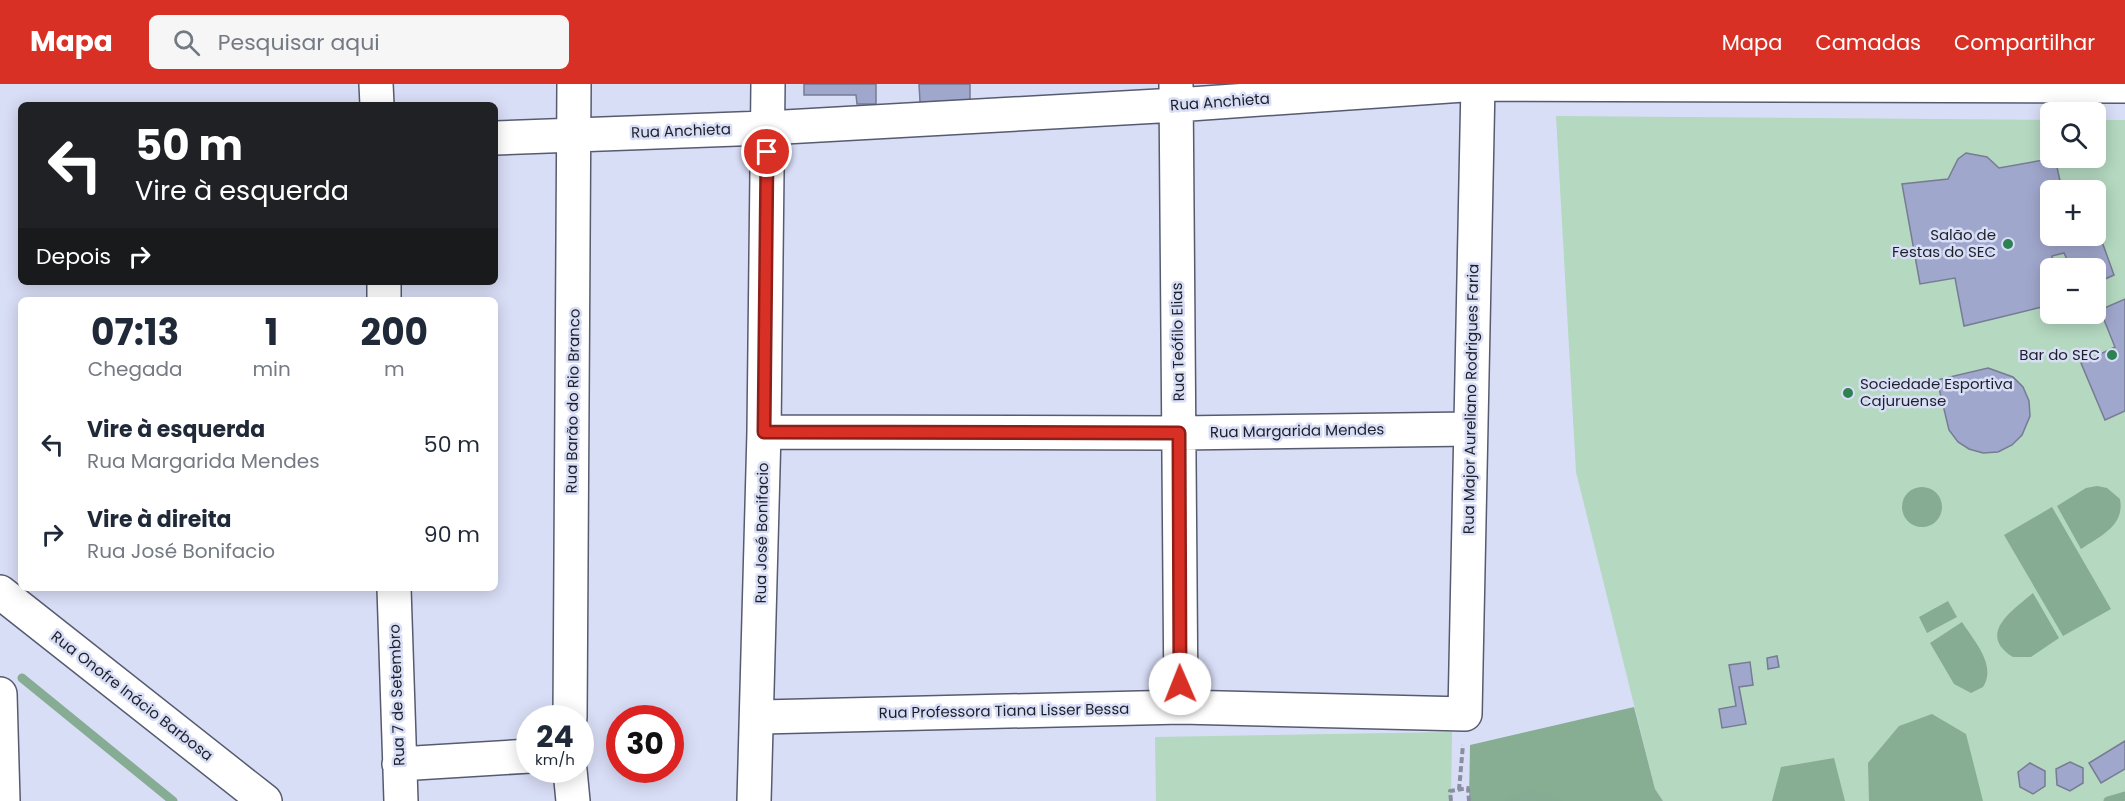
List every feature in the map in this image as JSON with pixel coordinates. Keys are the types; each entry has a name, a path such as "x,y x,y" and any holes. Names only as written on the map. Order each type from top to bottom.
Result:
{"street":[{"path":"376,84 377,102"},
{"name":"Rua Barão do Rio Branco","path":"570,705 576,135 574,84"},
{"name":"Rua José Bonifacio","path":"754,801 764,432 768,84"},
{"name":"Rua Anchieta","path":"498,138 767,128 1176,95 1478,84 2125,86"},
{"name":"Rua Major Aureliano Rodrigues Faria","path":"1465,714 1478,84"},
{"name":"Rua Teófilo Elias","path":"1176,95 1181,707"},
{"name":"Rua Margarida Mendes","path":"764,432 1179,433 1470,429"},
{"name":"Rua 7 de Setembro","path":"394,591 401,801"},
{"name":"Rua Onofre Inácio Barbosa","path":"0,592 265,801"},
{"path":"0,694 3,801"},
{"name":"Rua Professora Tiana Lisser Bessa","path":"758,717 1181,707 1465,714"},
{"path":"399,764 516,757"},
{"path":"571,783 573,801"}],"path":[{"path":"1459,790 1465,714"},
{"path":"1451,801 1450,791 1468,788 1469,801"}],"shaded area":[{"name":"Sociedade Esportiva Cajuruense","path":"1556,116 2040,120 2040,168 2106,168 2106,120 2125,120 2125,801 1663,801 1655,789 1576,472"},
{"path":"2097,486 2107,488 2120,499 2119,516 2110,529 2081,549 2057,506 2086,488"},
{"path":"1922,487 1930,488 1936,493 1941,499 1941,515 1936,521 1930,526 1922,527 1914,526 1908,521 1903,515 1902,507 1903,499 1908,493 1914,488"},
{"path":"2052,507 2111,609 2063,636 2004,535"},
{"path":"2033,593 2059,638 2031,657 2013,657 2002,648 1998,640 1998,631 2008,615"},
{"path":"1948,601 1957,617 1927,633 1919,617"},
{"path":"1962,622 1978,645 1986,662 1987,679 1983,687 1971,693 1954,684 1930,643"},
{"path":"1634,707 1655,789 1663,801 1469,801 1470,745"},
{"path":"1932,714 1966,734 1983,801 1869,801 1868,763 1899,726"},
{"path":"1452,732 1451,801 1156,801 1155,737"},
{"path":"1834,758 1845,801 1772,801 1781,767"}],"building":[{"path":"804,84 876,84 876,104 857,104 856,95 804,95"},
{"path":"919,84 970,84 970,101 920,102"},
{"name":"Salão de Festas do SEC","path":"1966,153 1987,157 1999,168 2040,161 2040,168 2057,168 2060,180 2040,180 2040,246 2104,246 2114,275 2106,279 2106,258 2066,258 2064,253 2052,256 2052,258 2040,258 2040,307 1964,326 1955,278 1920,284 1902,184 1948,179 1958,159"},
{"name":"Bar do SEC","path":"2125,299 2125,411 2105,420 2081,363 2115,347 2106,324 2106,307"},
{"path":"1988,368 2013,377 2023,387 2029,401 2030,416 2022,435 2012,445 1998,452 1983,453 1969,449 1958,442 1949,430 1937,380"},
{"path":"1777,656 1779,667 1768,669 1767,658"},
{"path":"1750,662 1753,685 1739,687 1746,724 1722,728 1719,709 1736,706 1729,665"},
{"path":"2125,741 2125,769 2101,783 2089,763"},
{"path":"2070,762 2083,768 2083,783 2070,791 2057,785 2056,769"},
{"path":"2030,763 2045,771 2045,786 2033,794 2020,787 2018,772"}],"waterway":[{"path":"22,678 173,801"},
{"path":"1510,801 1533,795 1558,801"},
{"path":"2108,801 2125,796"}],"place":[{"name":"Salão de Festas do SEC","path":"2008,244"},
{"name":"Bar do SEC","path":"2112,355"},
{"name":"Sociedade Esportiva Cajuruense","path":"1848,393"}],"route":[{"path":"767,152 764,432 1179,433 1180,684"}]}
